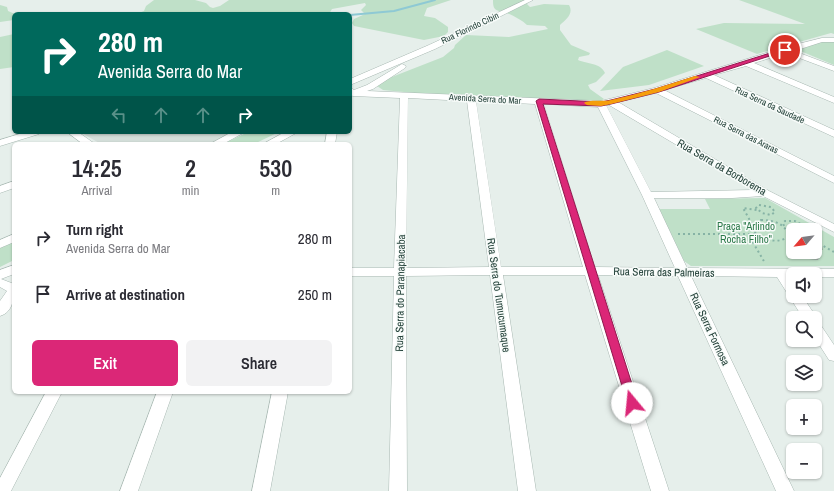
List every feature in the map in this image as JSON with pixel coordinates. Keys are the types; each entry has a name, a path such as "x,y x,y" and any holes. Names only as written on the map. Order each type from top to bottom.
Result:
{"street":[{"name":"Rua Florindo Cibin","path":"352,81 432,47 530,0"},
{"name":"Avenida Serra do Mar","path":"352,94 601,104 657,90 785,50 822,40 834,40"},
{"name":"Rua Florindo Cibin","path":"352,94 370,87 432,47"},
{"path":"785,50 834,69"},
{"path":"746,63 834,100"},
{"name":"Rua Serra da Saudade","path":"706,75 834,134"},
{"path":"370,87 380,94"},
{"name":"Rua Serra das Araras","path":"657,90 834,180"},
{"name":"Rua Serra do Paranapiacaba","path":"398,491 400,273 404,95"},
{"name":"Rua Serra do Tumucumaque","path":"471,98 527,491"},
{"path":"539,101 590,271 660,491"},
{"name":"Rua Serra da Borborema","path":"611,102 765,193 834,229"},
{"name":"Rua Serra Formosa","path":"601,104 647,195 785,491"},
{"path":"0,143 29,134"},
{"path":"75,134 87,142"},
{"path":"219,142 236,134"},
{"path":"272,142 289,134"},
{"path":"0,190 12,185"},
{"path":"647,195 732,195 765,193"},
{"path":"0,244 12,239"},
{"path":"0,275 12,270"},
{"name":"Rua Serra das Palmeiras","path":"352,272 590,271 834,273"},
{"path":"781,273 786,281"},
{"path":"0,275 12,277"},
{"path":"0,283 5,284 12,289"},
{"path":"0,311 12,293"},
{"path":"822,338 834,356"},
{"path":"2,491 53,394"},
{"path":"129,491 164,394"},
{"path":"261,491 280,394"}],"path":[{"path":"757,210 757,206 762,204 771,207 776,212"},
{"path":"786,228 774,222 768,215 757,210 743,208 752,224 753,231 757,234 767,239 779,240 786,238"},
{"path":"768,215 779,212"},
{"path":"788,216 789,220"},
{"path":"752,224 762,220 783,223 789,220 798,223"},
{"path":"783,223 786,228"},
{"path":"672,234 757,234"},
{"path":"757,234 751,239 767,266"},
{"path":"822,245 834,252"}],"shaded area":[{"path":"84,134 231,134 214,142 98,142"}],"green space":[{"path":"154,0 195,0 206,3 213,8 220,6 229,0 451,0 427,8 424,16 435,18 448,27 448,32 444,36 424,40 354,26 352,23 354,19 365,14 361,10 366,5 365,3 332,9 330,12 141,12 144,11 146,6"},
{"path":"493,0 530,0 527,4 530,7 544,4 569,5 571,11 570,14 560,25 560,30 571,45 590,53 589,55 579,57 578,60 600,67 605,73 596,82 588,85 590,89 604,99 599,102 446,96 383,90 377,86 379,82 443,57 466,35 509,37 548,29 545,26 527,25 513,16 496,10 493,6"},
{"path":"739,0 834,0 834,34 831,33 757,54 696,29 724,23 805,24"},
{"path":"0,5 7,7 8,11 12,13 12,20 0,22"},
{"path":"12,34 12,67 0,69 0,37"},
{"path":"823,41 834,42 834,65 798,50"},
{"path":"667,50 704,66 649,85 600,91 623,67"},
{"path":"244,134 275,134 258,142 227,142"},
{"name":"Praça \"Arlindo Rocha Filho\"","path":"765,198 809,223 786,223 786,259 822,259 822,230 834,237 834,266 691,266 684,261 659,209 710,209 705,199"},
{"path":"12,243 12,261 0,267 0,248"}],"waterway":[{"path":"352,15 394,11 435,0"}],"slow traffic":[{"path":"587,103 601,104 611,102 657,90 697,77"}],"route":[{"path":"632,403 590,271 539,101 601,104 611,102 657,90 785,50"}]}
